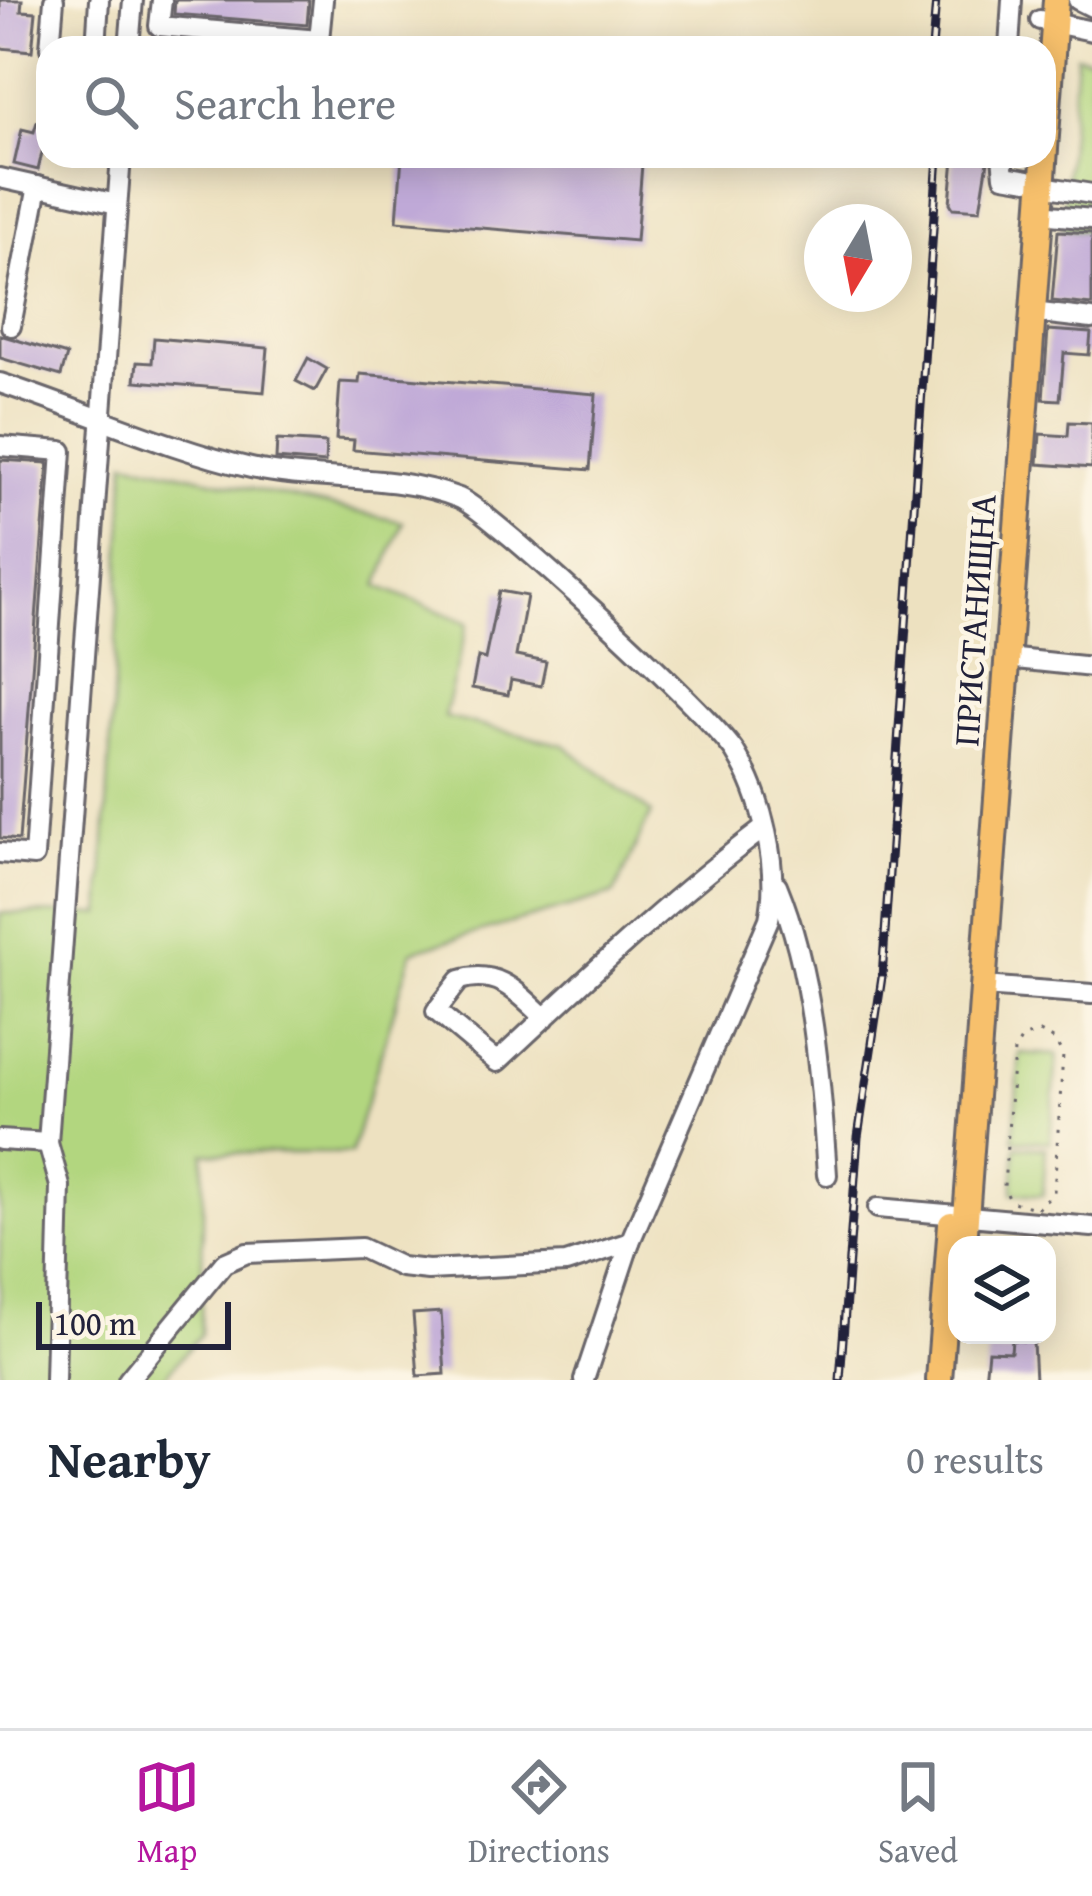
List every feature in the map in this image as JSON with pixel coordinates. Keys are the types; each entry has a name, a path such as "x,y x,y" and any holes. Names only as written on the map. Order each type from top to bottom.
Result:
{"main road":[{"name":"ПРИСТАНИЩНА","path":"939,1380 983,986 1040,214 1033,174"},
{"name":"ПРИСТАНИЩНА","path":"962,1236 959,1215 1033,174"},
{"path":"954,1380 956,1344"}],"street":[{"path":"51,36 54,0"},
{"path":"97,36 99,0"},
{"path":"130,36 133,0"},
{"path":"162,0 159,26 273,36"},
{"path":"319,36 323,0"},
{"path":"1010,36 1012,0"},
{"path":"1078,0 1092,7"},
{"path":"1048,11 1092,31"},
{"path":"55,1380 60,1186 48,1143 120,168"},
{"path":"1003,168 1004,176 1033,174 1092,194"},
{"path":"0,178 117,204"},
{"path":"11,326 38,187"},
{"path":"1040,214 1092,219"},
{"path":"1032,312 1092,319"},
{"path":"0,382 245,467 406,484 463,500 506,533 715,728 745,771 774,877 789,913 806,1000 827,1175"},
{"path":"0,446 62,451 34,856 0,853"},
{"path":"1007,658 1092,668"},
{"path":"545,1018 512,988 488,976 460,980 436,1011 497,1062 545,1018 656,914 763,829"},
{"path":"584,1380 630,1242 769,919 774,877"},
{"path":"983,986 1092,994"},
{"path":"0,1140 48,1143"},
{"path":"878,1208 1092,1227"},
{"path":"128,1380 224,1263 247,1253 362,1248 401,1267 428,1270 566,1263 630,1242"}],"path":[{"path":"1030,1034 1048,1036 1064,1055 1054,1192 1037,1209 1018,1206 1005,1194 1014,1051 1030,1034"}],"green space":[{"path":"1076,55 1092,58 1092,232 1062,229"},
{"path":"126,461 403,522 378,586 468,623 444,717 564,745 651,813 614,894 412,951 351,1153 204,1153 201,1334 162,1380 0,1380 0,913 101,914"},
{"path":"1020,1053 1057,1055 1050,1142 1013,1140"},
{"path":"1016,1146 1046,1148 1043,1195 1013,1193"}],"building":[{"path":"0,0 22,0 21,11 36,12 32,51 0,48"},
{"path":"175,0 309,0 307,25 174,14"},
{"path":"36,125 38,170 14,164 22,129 34,132"},
{"path":"401,168 642,168 636,241 397,221"},
{"path":"953,168 987,168 980,210 953,208"},
{"path":"1058,231 1092,233 1092,305 1052,301"},
{"path":"1048,330 1091,333 1089,355 1064,353 1060,400 1043,399"},
{"path":"0,335 67,355 61,376 0,358"},
{"path":"154,338 268,348 264,392 135,381 137,362 152,363"},
{"path":"308,358 327,369 315,391 296,381"},
{"path":"360,374 596,394 590,470 353,450 354,440 336,439 340,382 359,383"},
{"path":"1069,422 1092,423 1092,468 1038,464 1040,434 1068,436"},
{"path":"277,440 326,443 325,463 276,459"},
{"path":"0,460 48,463 19,840 0,838"},
{"path":"499,591 527,596 516,656 546,662 541,686 511,680 508,695 472,688 478,657 485,659"},
{"path":"441,1312 445,1374 418,1376 413,1314"},
{"path":"1012,1344 1033,1344 1035,1380 985,1380 988,1351 1011,1352"}],"railway":[{"path":"933,36 936,0"},
{"path":"840,1380 858,1137 882,977 937,168"}]}
